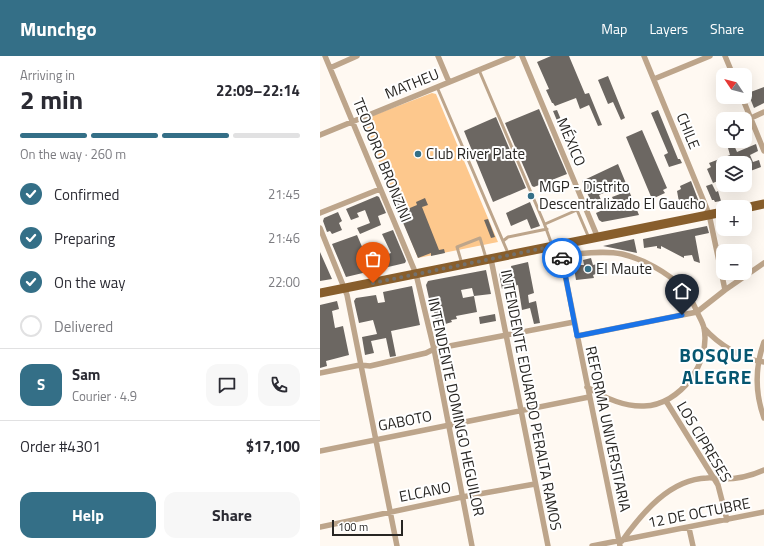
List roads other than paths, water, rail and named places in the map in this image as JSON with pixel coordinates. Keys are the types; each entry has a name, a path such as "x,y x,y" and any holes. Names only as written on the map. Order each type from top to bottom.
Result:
{"main road":[{"path":"752,207 764,204"},
{"path":"320,294 509,255 558,249 594,239 716,213"}],"street":[{"name":"TEODORO BRONZINI","path":"325,56 416,274"},
{"path":"330,68 357,56"},
{"path":"438,56 449,82"},
{"name":"MATHEU","path":"320,135 513,56"},
{"name":"MÉXICO","path":"522,56 594,239"},
{"name":"CHILE","path":"644,56 709,214 725,290"},
{"path":"654,79 710,56"},
{"path":"725,56 730,68"},
{"path":"752,118 764,112"},
{"path":"752,121 764,151"},
{"path":"320,213 380,189"},
{"path":"320,228 344,289 396,546"},
{"path":"558,249 623,254 657,268 683,288 689,296 704,328 715,339 724,345 758,361 764,362"},
{"name":"REFORMA UNIVERSITARIA","path":"558,249 620,543"},
{"name":"INTENDENTE EDUARDO PERALTA RAMOS","path":"488,260 506,335 548,546"},
{"path":"577,336 697,312 725,290 764,263"},
{"name":"INTENDENTE DOMINGO HEGUILOR","path":"416,274 434,349 472,546"},
{"path":"320,373 360,365 370,366 426,353 434,349 574,322"},
{"path":"587,387 609,399 632,406 644,406 666,401 682,388 692,377 699,365 704,343 704,328"},
{"path":"764,342 758,361 757,389 764,418"},
{"name":"GABOTO","path":"320,451 589,397"},
{"name":"LOS CIPRESES","path":"666,401 714,478 720,492 727,520"},
{"path":"620,543 647,508 684,483 709,477 721,480 744,476 764,470"},
{"name":"ELCANO","path":"320,527 462,497 535,484"},
{"name":"12 DE OCTUBRE","path":"592,546 620,543 764,512"},
{"path":"689,528 693,546"}],"lane":[{"path":"479,70 547,229 558,249"},
{"path":"437,87 509,255"},
{"path":"545,224 577,210 594,239"},
{"path":"503,241 508,237 547,229"},
{"path":"462,264 457,247 480,238 488,260"}],"place":[{"name":"Club River Plate","path":"418,154"},
{"name":"MGP - Distrito Descentralizado El Gaucho","path":"531,196"},
{"name":"El Maute","path":"588,269"}],"district":[{"name":"BOSQUE ALEGRE","path":"717,366"}]}
